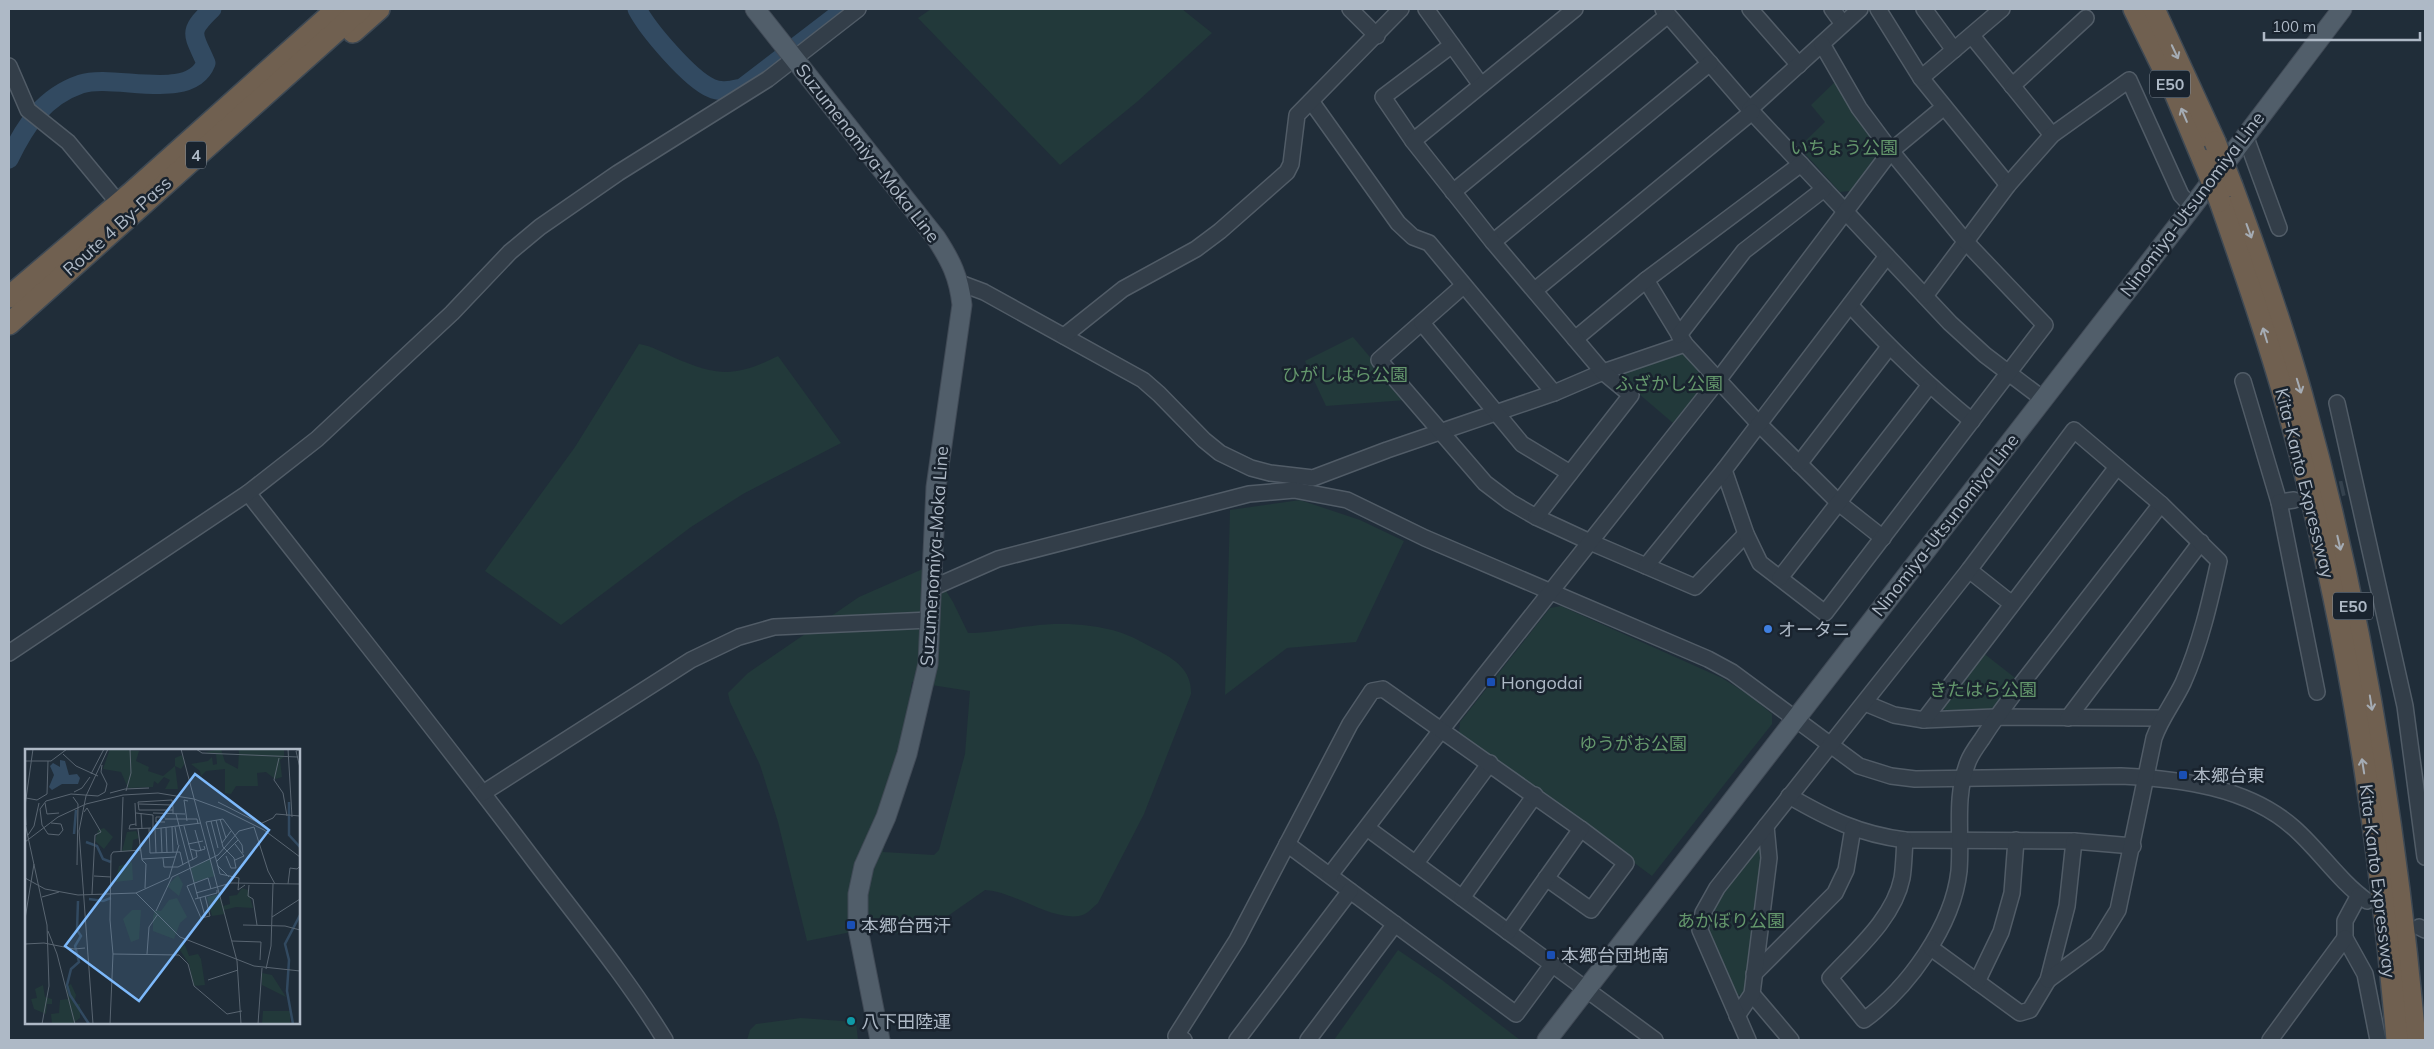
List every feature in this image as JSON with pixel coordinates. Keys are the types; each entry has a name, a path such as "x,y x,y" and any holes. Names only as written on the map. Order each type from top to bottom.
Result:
{"highway":[{"path":"20,296 111,194 316,9"},
{"name":"Route 4 By-Pass","path":"9,324 20,296 130,194 337,9"},
{"name":"Route 4 By-Pass","path":"20,296 361,9"},
{"path":"20,296 125,230 253,121 379,9"},
{"name":"Kita-Kanto Expressway","path":"2134,9 2204,160 2226,193 2273,298 2305,406 2353,603 2386,797 2401,904 2415,1040"},
{"name":"Kita-Kanto Expressway","path":"2154,9 2215,142 2226,193 2257,307 2288,410 2336,607 2368,797 2382,898 2397,1040"}],"main road":[{"name":"Suzumenomiya-Moka Line","path":"755,9 936,238 951,262 960,283 962,305 936,488 928,664 907,754 886,818 864,866 858,894 858,929 880,1040"},
{"name":"Ninomiya-Utsunomiya Line","path":"1547,1040 2192,206 2342,9"}],"street":[{"path":"9,654 248,493 316,439 452,313 510,252 540,227 618,173 768,79 858,9"},
{"path":"1350,9 1377,36"},
{"path":"1064,336 1123,289 1202,244 1287,172 1291,164 1297,115 1402,9"},
{"path":"1426,9 1481,85"},
{"path":"1413,141 1575,9"},
{"path":"1750,9 1799,65"},
{"path":"1832,9 1843,24"},
{"path":"1535,290 1751,111 1860,9"},
{"path":"1878,9 1920,78 2008,185"},
{"path":"1924,9 1954,50"},
{"path":"1920,78 2002,9"},
{"path":"1454,192 1666,12 1751,111 1950,323 1985,355 2043,399"},
{"path":"2012,86 2086,18"},
{"path":"1972,36 2052,135"},
{"path":"1724,470 1746,534 1760,563 1826,613 2045,325 1965,241 1891,151 1859,108 1822,44"},
{"path":"1452,45 1383,97 1413,141 1493,242 1604,372 1631,395 1536,517"},
{"path":"1493,242 1710,63"},
{"path":"9,66 28,110 68,142 111,194"},
{"path":"1925,296 2008,185 2052,135 2129,80 2181,195 2192,206"},
{"path":"1311,101 1398,222 1413,237 1428,243 1554,393"},
{"path":"1330,875 1442,728 1718,379 1891,151 1944,107"},
{"path":"2245,135 2279,228"},
{"path":"1576,339 1646,280 1801,164"},
{"path":"960,283 984,292 1143,380 1209,445 1220,453 1251,468 1270,473 1314,478 1439,431 1554,393 1682,339 1744,251 1824,188"},
{"path":"1646,566 1724,470 1887,256"},
{"path":"1646,280 1682,339 1759,424 1840,504 1883,538"},
{"path":"1463,286 1379,360 1485,482 1510,502 1536,517 1694,587 1746,534"},
{"path":"1850,304 1889,347 1929,386 1972,421"},
{"path":"1422,322 1522,444 1570,473"},
{"path":"1799,464 1889,347"},
{"path":"2243,381 2287,501 2317,692"},
{"path":"1780,578 1840,504 1929,386"},
{"path":"2337,403 2350,487 2405,706 2425,857"},
{"path":"1748,1040 1700,930 1703,913 1716,888 1969,570 2074,430 2161,504 2218,561 2208,609 2183,684 2161,718 2154,738 2133,846 2118,910 2107,931 2097,944 2048,980"},
{"path":"1924,720 2117,467"},
{"path":"1251,468 1258,481 1259,493"},
{"path":"932,588 998,559 1259,493 1294,490 1347,500 1426,538 1708,659 1732,672 1828,745 1859,766 1882,774 1915,779 2145,777 2222,790 2258,803 2294,827 2363,898 2345,921 2345,938 2365,974 2378,1040"},
{"path":"248,493 413,707 483,793 641,1002 665,1040"},
{"path":"1905,840 1902,880 1891,907 1870,936 1830,978 1864,1020 1877,1011 1931,948 1943,927 1954,899 1959,870 1958,806 1968,761 1996,718 2161,504"},
{"path":"2068,718 2201,542"},
{"path":"1969,570 2012,604"},
{"path":"483,793 691,660 739,637 774,628 930,620"},
{"path":"1184,1040 1176,1036 1237,940 1350,724 1372,691 1383,689 1442,728 1626,863 1591,910 1546,878"},
{"path":"1865,703 1894,716 1924,720 2161,718"},
{"path":"1416,863 1490,763"},
{"path":"1462,898 1535,796"},
{"path":"1789,796 1829,819 1879,837 1905,840 2074,841 2133,846"},
{"path":"1737,1016 1752,994 1769,858 1766,826"},
{"path":"1367,828 1586,991 1656,1040"},
{"path":"1754,974 1835,893 1846,870 1853,828"},
{"path":"1508,932 1581,829"},
{"path":"1977,982 2001,932 2008,909 2012,893 2016,840"},
{"path":"1931,948 2020,1013 2030,1010 2048,980 2067,906 2074,841"},
{"path":"1287,844 1516,1014 1552,965"},
{"path":"1237,1040 1350,891"},
{"path":"1308,1040 1395,924"},
{"path":"2270,1040 2345,938"},
{"path":"1752,994 1791,1040"}],"green space":[{"path":"931,9 1182,9 1212,33 1138,101 1060,165 918,18"},
{"name":"いちょう公園","path":"1838,79 1879,144 1879,152 1850,191 1840,192 1799,147 1825,122 1811,105"},
{"name":"ひがしはら公園","path":"1353,337 1406,400 1326,406 1305,361"},
{"path":"639,344 704,369 727,372 750,368 778,356 841,443 743,494 691,527 561,625 485,571 575,447"},
{"name":"ふざかし公園","path":"1675,352 1689,355 1707,374 1705,383 1673,423 1618,376 1618,372"},
{"path":"1300,500 1360,520 1404,541 1356,642 1287,648 1225,695 1230,510"},
{"path":"925,568 932,569 953,602 968,633 1054,624 1098,627 1119,632 1138,640 1182,667 1189,679 1191,694 1144,814 1098,903 1087,913 1079,916 1056,914 1009,895 985,890 922,934 851,932 807,941 778,822 760,765 730,702 728,693 748,673 859,597","holes":["912,682 970,691 965,754 939,850 934,855 883,852 898,775"]},
{"name":"ゆうがお公園","path":"1561,606 1722,678 1749,695 1772,714 1772,724 1652,876 1459,733 1460,722 1550,608"},
{"name":"きたはら公園","path":"1982,652 2019,681 1998,709 1947,714 1942,705"},
{"name":"あかぼり公園","path":"1755,847 1763,851 1746,995 1735,995 1721,967 1708,933 1707,916 1721,889"},
{"path":"1398,950 1442,980 1520,1040 1334,1040"},
{"path":"801,1018 856,1022 858,1040 747,1040 750,1030 756,1024"}],"waterway":[{"path":"9,159 22,135 37,114 56,97 81,84 95,82 168,84 184,82 197,75 206,63 196,39 196,29 212,9"},
{"path":"637,9 660,41 681,65 702,83 715,90 723,91 742,88 845,9"}],"tunnel":[{"path":"2318,494 2344,488"}],"place":[{"name":"オータニ","path":"1768,629"},
{"name":"Hongodai","path":"1491,682"},
{"name":"本郷台東","path":"2183,775"},
{"name":"本郷台西汗","path":"851,925"},
{"name":"本郷台団地南","path":"1551,955"},
{"name":"八下田陸運","path":"851,1021"}]}
